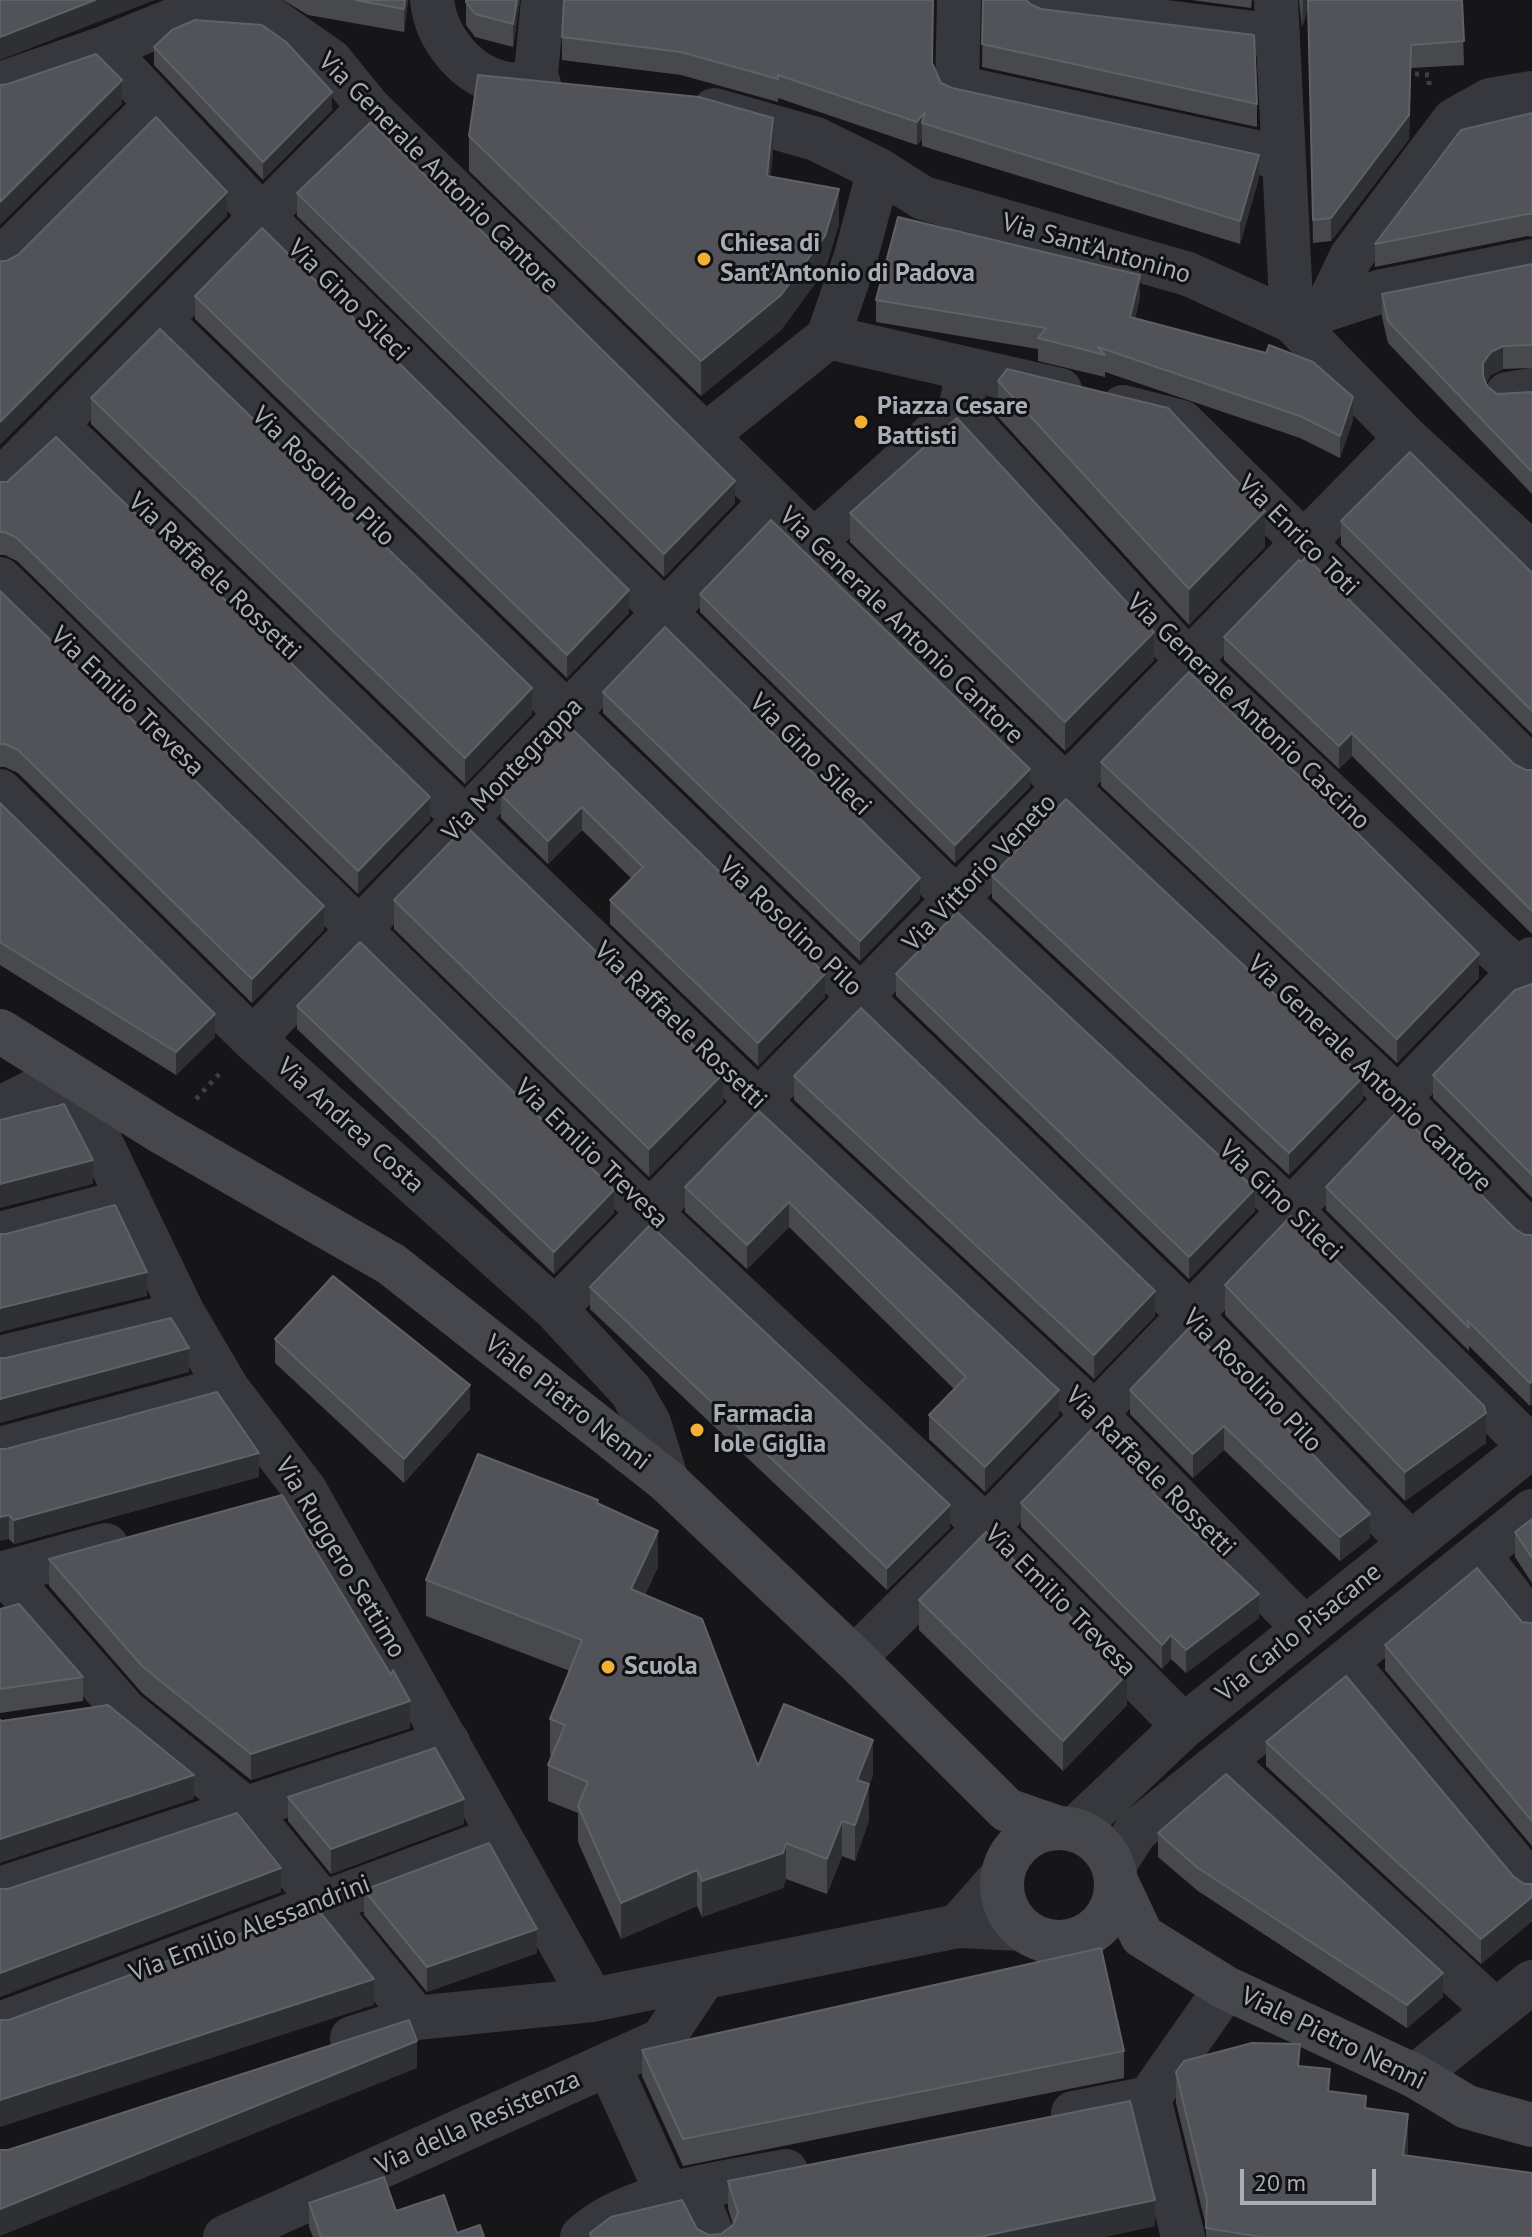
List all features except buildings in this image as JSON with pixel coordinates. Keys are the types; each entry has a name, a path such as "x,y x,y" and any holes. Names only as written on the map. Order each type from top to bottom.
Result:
{"main road":[{"name":"Viale Pietro Nenni","path":"0,1031 163,1133 391,1264 667,1481 854,1658 1007,1810 1092,1837 1116,1874 1142,1936 1226,1988 1415,2076 1467,2107 1532,2125"},
{"path":"1007,1810 1003,1896 1009,1914 1022,1929 1039,1939 1058,1942 1142,1936"},
{"path":"1005,1867 1020,1842 1037,1832 1066,1828"},
{"path":"1078,1940 1106,1918 1115,1901 1116,1874"}],"street":[{"path":"432,0 440,30 451,49 484,76 505,83 581,89"},
{"path":"535,84 543,0"},
{"path":"959,0 957,87 1283,158"},
{"path":"1044,7 1277,18 1283,158 1309,315 1406,438 1532,554"},
{"name":"Via Generale Antonio Cantore","path":"104,48 191,13 271,19 331,61 369,108 716,425 772,501 826,530 1065,786 1398,1098 1532,1234"},
{"path":"0,84 104,48"},
{"name":"Via Gino Sileci","path":"104,48 262,216 955,898 1291,1211 1531,1446"},
{"path":"1309,315 1454,120 1490,100 1532,93"},
{"name":"Via Sant'Antonino","path":"674,99 816,139 879,170 923,198 1188,274 1309,315"},
{"path":"0,260 157,104"},
{"path":"0,481 369,108"},
{"path":"716,425 831,326 856,256 879,170"},
{"path":"1309,315 1382,291 1532,261"},
{"name":"Via Rosolino Pilo","path":"160,320 1188,1313 1410,1543"},
{"path":"826,530 967,420 965,388 959,367 831,326"},
{"name":"Via Enrico Toti","path":"959,367 1182,422 1532,769"},
{"name":"Via Generale Antonio Cascino","path":"967,420 1188,661 1528,972"},
{"name":"Via Raffaele Rossetti","path":"56,425 757,1100 1095,1414 1304,1628"},
{"name":"Via Vittorio Veneto","path":"555,1309 1406,438"},
{"name":"Via Montegrappa","path":"253,1039 772,501"},
{"name":"Via Emilio Trevesa","path":"0,579 648,1211 986,1527 1184,1726"},
{"name":"Via Andrea Costa","path":"0,791 253,1039 555,1309 631,1391 649,1423 667,1481"},
{"path":"854,1658 986,1527 1188,1313 1291,1211 1398,1098 1528,972"},
{"path":"0,1108 68,1074"},
{"name":"Via Ruggero Settimo","path":"68,1074 183,1313 227,1388 305,1490 592,2000"},
{"path":"0,1234 129,1200"},
{"path":"0,1358 183,1313"},
{"path":"0,1449 227,1388"},
{"name":"Via Carlo Pisacane","path":"1066,1828 1184,1726 1531,1446"},
{"path":"260,1503 305,1490"},
{"name":"Via Carlo Pisacane","path":"1116,1874 1136,1831 1532,1511"},
{"path":"139,1536 2,1574 125,1711 246,1809 416,2018"},
{"path":"1479,1555 1532,1624"},
{"path":"1346,1662 1532,1885"},
{"path":"0,1889 448,1742"},
{"path":"1223,1761 1496,2011"},
{"name":"Via Emilio Alessandrini","path":"0,2024 500,1837"},
{"path":"958,1926 1005,1867"},
{"path":"312,2052 416,2018 592,2000 958,1926 1022,1929"},
{"name":"Via della Resistenza","path":"225,2237 662,2040 704,1977"},
{"path":"1415,2076 1532,1982"},
{"path":"1039,2120 1149,2098 1226,1988"},
{"path":"609,2065 681,2192 713,2237"},
{"path":"1149,2098 1183,2237"},
{"path":"582,2237 599,2221 681,2192 820,2164"}],"path":[{"path":"1404,73 1405,61"},
{"path":"1388,74 1429,75"},
{"path":"163,1133 253,1039"}],"place":[{"name":"Chiesa di Sant'Antonio di Padova","path":"704,259"},
{"name":"Piazza Cesare Battisti","path":"861,422"},
{"name":"Farmacia Iole Giglia","path":"697,1430"},
{"name":"Scuola","path":"608,1667"}]}
